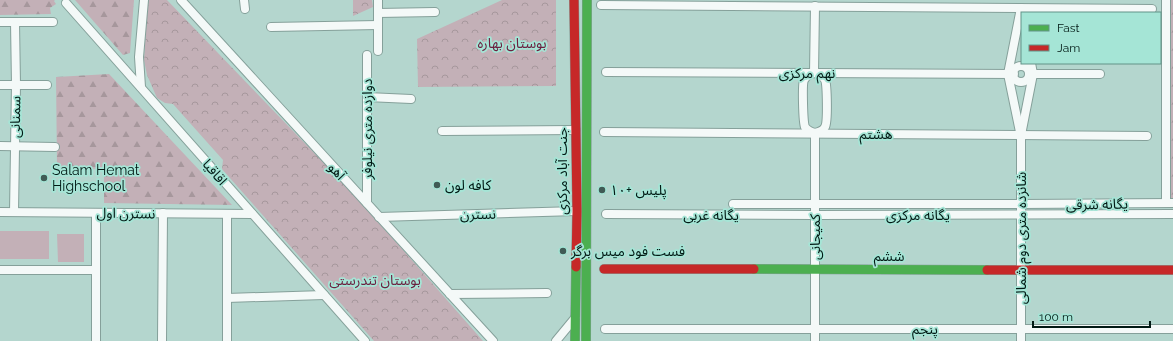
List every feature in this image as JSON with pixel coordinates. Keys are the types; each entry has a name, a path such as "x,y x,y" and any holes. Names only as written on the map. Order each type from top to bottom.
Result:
{"main road":[{"name":"جنت آباد مرکزی","path":"574,0 577,211 575,341"},
{"name":"جنت آباد مرکزی","path":"586,341 587,0"},
{"path":"575,31 587,30"},
{"name":"ششم","path":"604,269 1173,270"}],"street":[{"path":"141,87 139,57 144,0"},
{"name":"آهو","path":"181,0 493,341"},
{"path":"244,0 245,9"},
{"path":"378,0 378,51"},
{"path":"1166,0 1169,203"},
{"name":"اقاقیا","path":"66,3 364,341"},
{"path":"601,5 1152,9"},
{"path":"814,6 814,73"},
{"name":"شانزده متری دوم شمالی","path":"1021,7 1011,74 1021,135"},
{"path":"378,13 435,12"},
{"path":"0,22 54,22"},
{"name":"سمنانی","path":"14,212 16,85 15,22"},
{"path":"271,27 378,25"},
{"name":"دوازده متری نیلوفر","path":"367,55 367,203"},
{"name":"شانزده متری دوم شمالی","path":"1021,341 1021,135 1031,74 1031,64"},
{"name":"نهم مرکزی","path":"606,72 1011,74 1017,80 1022,82 1031,74"},
{"path":"814,73 821,76 825,81 827,120 825,127 815,134 808,130 804,123 803,86 805,79 814,73"},
{"path":"1031,74 1100,74"},
{"path":"0,85 47,85"},
{"path":"367,97 411,99"},
{"path":"442,131 576,130"},
{"name":"هشتم","path":"604,132 1147,136"},
{"name":"کمیجانی","path":"815,134 815,341"},
{"path":"0,146 55,147"},
{"name":"یگانه شرقی","path":"1021,204 1169,203"},
{"name":"یگانه غربی","path":"733,204 815,204"},
{"name":"یگانه مرکزی","path":"815,204 1021,204"},
{"name":"نسترن","path":"379,216 577,211"},
{"name":"نسترن اول","path":"0,212 252,214"},
{"path":"96,213 96,341"},
{"path":"162,341 163,213"},
{"path":"227,214 227,341"},
{"name":"یگانه غربی","path":"606,214 815,215"},
{"name":"یگانه شرقی","path":"1021,214 1173,214"},
{"name":"یگانه مرکزی","path":"815,215 1021,214"},
{"path":"0,270 96,270"},
{"path":"450,294 547,293"},
{"path":"227,298 324,295"},
{"path":"556,341 575,318"},
{"name":"پنجم","path":"605,329 1173,329"}],"green space":[{"path":"0,0 55,0 54,1 56,4 50,8 51,14 0,15"},
{"path":"75,0 134,0 130,53 123,55"},
{"name":"بوستان تندرستی","path":"148,0 167,0 347,187 483,341 374,341 222,169 223,160 173,104 165,103 157,98 147,75 144,60"},
{"path":"353,0 372,0 373,7 353,16"},
{"name":"بوستان بهاره","path":"502,0 556,0 556,86 418,87 417,39"},
{"path":"1171,0 1173,0 1173,198 1169,198"},
{"path":"109,74 232,205 104,203 104,169 57,168 56,77"},
{"path":"0,231 49,231 49,259 0,259"},
{"path":"57,234 84,234 84,262 58,262"}],"traffic: fast":[{"path":"586,341 587,0"},
{"path":"575,341 576,267"},
{"path":"754,269 987,270"}],"traffic: jam":[{"path":"574,0 577,211 576,267"},
{"path":"604,269 754,269"},
{"path":"987,270 1173,270"}],"place":[{"name":"Salam Hemat Highschool","path":"44,178"},
{"name":"کافه لون","path":"437,185"},
{"name":"پلیس +۱۰","path":"602,190"},
{"name":"فست فود میس برگر","path":"563,251"}]}
